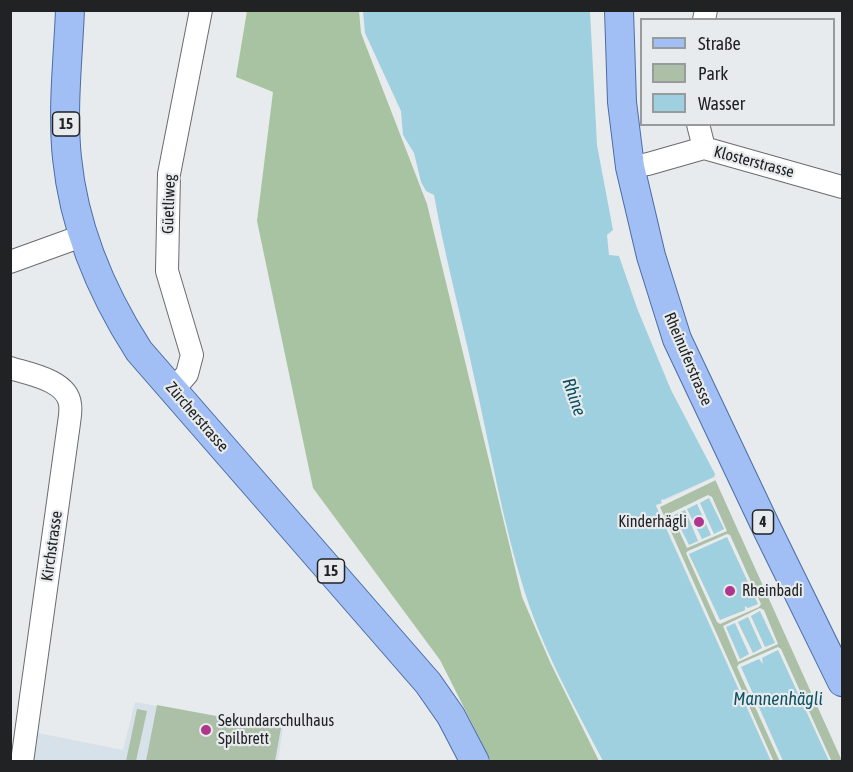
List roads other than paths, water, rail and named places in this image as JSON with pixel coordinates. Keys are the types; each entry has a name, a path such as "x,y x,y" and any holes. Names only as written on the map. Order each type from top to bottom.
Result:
{"main road":[{"name":"Zürcherstrasse","path":"70,10 66,147 71,188 82,236 108,296 139,351 428,683 451,716 475,762"},
{"name":"Rheinuferstrasse","path":"619,10 622,102 630,167 651,256 677,339 843,682"}],"street":[{"name":"Güetliweg","path":"173,390 187,374 192,355 167,271 170,174 201,10"},
{"path":"698,126 704,148"},
{"name":"Klosterstrasse","path":"630,167 704,148 843,187"},
{"path":"10,262 82,236"},
{"name":"Kirchstrasse","path":"10,368 60,387 67,395 70,404 22,762"}],"water":[{"name":"Rhine","path":"363,11 590,11 597,145 613,230 607,235 609,255 619,256 637,308 671,390 715,474 714,477 663,500 656,506 771,761 603,761 551,658 525,593 504,514 434,195 426,191 421,182 414,153 403,135 401,111 365,33"},
{"name":"Kinderhägli","path":"710,498 724,530 714,534 700,503"},
{"name":"Kinderhägli","path":"697,504 711,535 701,540 687,508"},
{"name":"Kinderhägli","path":"684,510 698,541 688,546 674,514"},
{"path":"727,537 758,604 748,608 745,606 745,609 720,621 689,553"},
{"path":"761,611 775,643 765,648 751,615"},
{"path":"748,617 762,649 753,653 738,621"},
{"path":"735,622 749,654 739,659 725,627"},
{"name":"Mannenhägli","path":"778,650 829,761 783,761 740,667 760,658 763,664 761,658"}],"place":[{"name":"Kinderhägli","path":"699,522"},
{"name":"Rheinbadi","path":"730,591"},
{"name":"Sekundarschulhaus Spilbrett","path":"206,730"}]}
